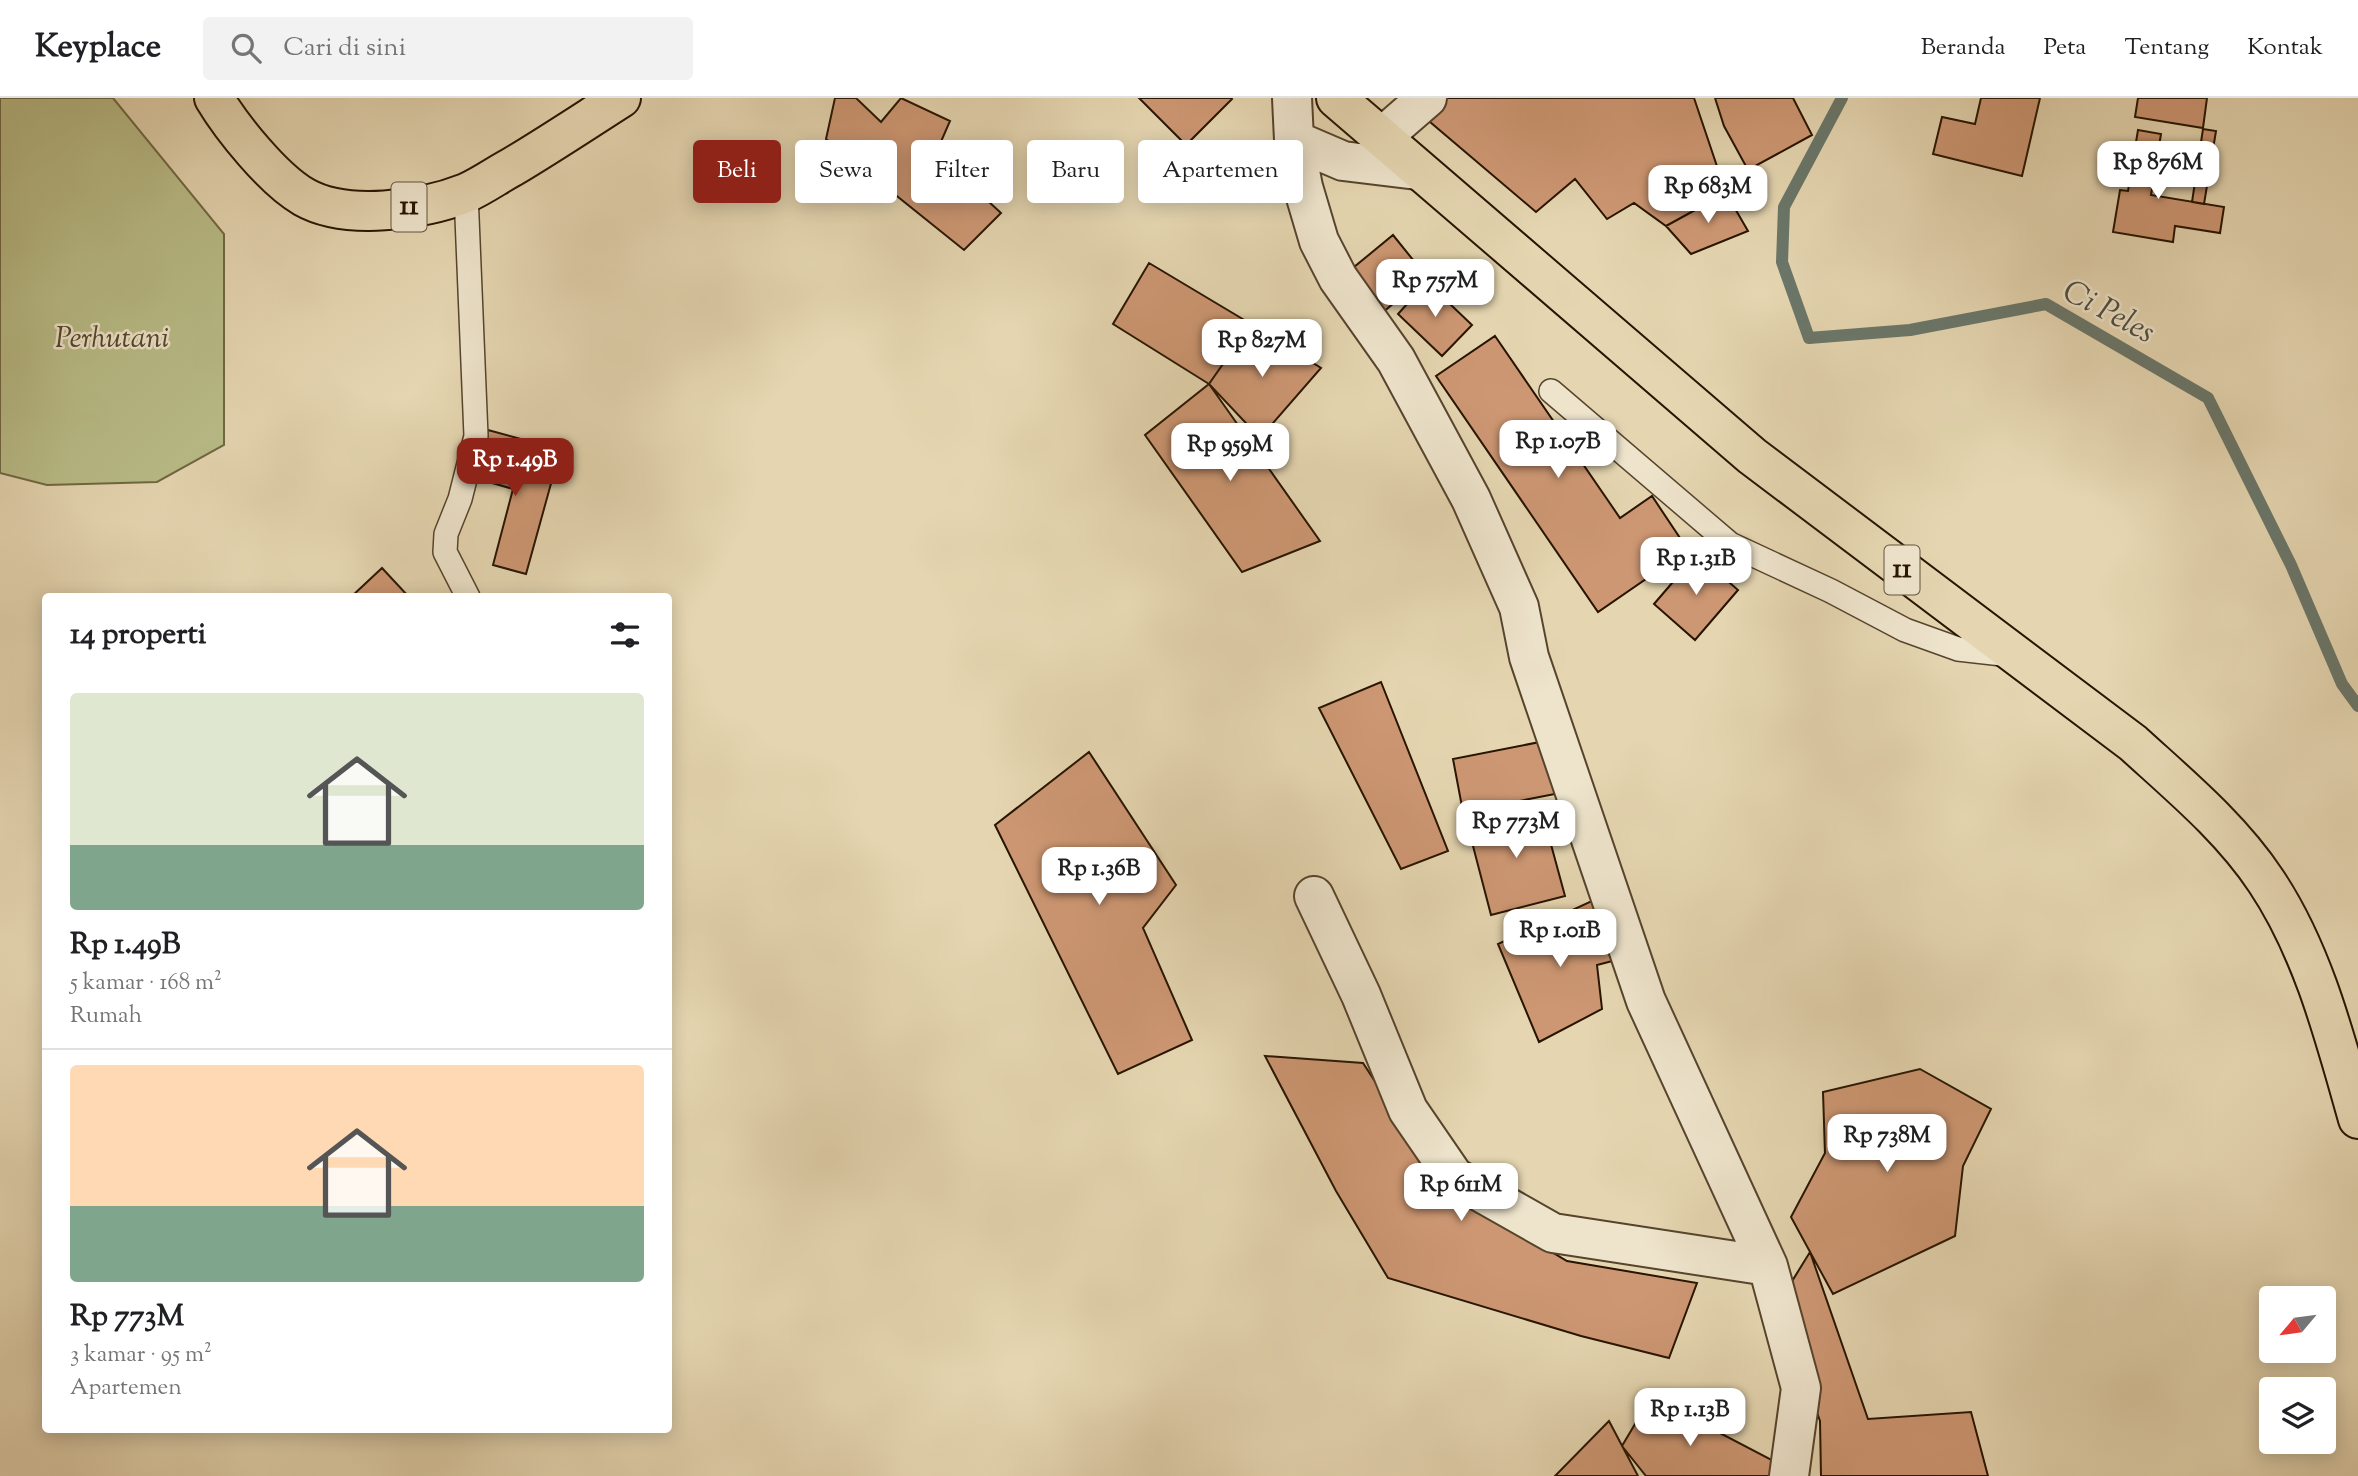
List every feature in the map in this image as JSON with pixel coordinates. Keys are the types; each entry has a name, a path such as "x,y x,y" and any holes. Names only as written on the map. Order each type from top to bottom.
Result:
{"highway":[{"name":"11","path":"214,98 226,118 268,166 304,197 343,209 380,211 420,206 466,193 534,154 621,98"},
{"name":"11","path":"1336,98 1752,456 2133,743 2231,837 2265,880 2293,927 2310,970 2358,1119"}],"street":[{"path":"1292,98 1294,140"},
{"path":"1382,137 1427,98"},
{"path":"1303,144 1343,161 1418,170"},
{"path":"1303,187 1319,241 1338,278 1396,360 1471,499 1519,607 1529,657 1646,1001 1768,1266 1801,1388 1789,1476"},
{"path":"1314,896 1361,995 1408,1110 1454,1177 1553,1233 1768,1266"}],"lane":[{"path":"466,193 476,436 460,499 446,534 445,552 466,593"},
{"path":"1551,391 1730,544 1831,591 1905,630 1958,649 2014,655"}],"green space":[{"name":"Perhutani","path":"0,98 113,98 224,234 224,445 157,482 47,485 0,473"}],"building":[{"path":"835,98 856,98 881,122 901,98 950,121 942,140 911,140 911,203 990,203 1001,213 964,250 897,196 897,140 826,139"},
{"path":"1139,98 1232,99 1191,140 1181,140"},
{"path":"1447,98 1694,98 1726,193 1666,226 1634,203 1607,219 1575,179 1536,212 1423,116"},
{"path":"1715,98 1793,98 1812,135 1748,170 1724,126"},
{"path":"1981,98 2040,98 2022,176 1933,154 1942,117 1975,124"},
{"path":"2138,98 2207,98 2203,128 2135,117"},
{"path":"2203,129 2216,131 2204,204 2192,202"},
{"path":"2138,130 2161,134 2151,195 2224,207 2220,233 2175,226 2173,242 2113,232 2120,190 2128,191"},
{"path":"1726,193 1748,231 1691,254 1666,226"},
{"path":"1393,235 1426,276 1382,313 1348,272"},
{"path":"1149,263 1251,324 1209,384 1113,324"},
{"path":"1427,282 1472,325 1442,356 1398,314"},
{"path":"1251,324 1321,368 1260,438 1209,384"},
{"path":"1495,336 1620,518 1652,496 1688,550 1598,612 1436,376"},
{"path":"1209,384 1320,541 1242,572 1145,435"},
{"path":"488,430 532,442 524,472 552,480 526,574 493,565 513,489 475,478"},
{"path":"1697,554 1738,590 1695,640 1654,604"},
{"path":"382,568 405,593 355,593"},
{"path":"1381,682 1448,851 1401,869 1319,708"},
{"path":"1545,741 1555,794 1463,812 1453,759"},
{"path":"1089,752 1176,885 1143,928 1192,1040 1118,1074 995,825"},
{"path":"1540,804 1565,896 1491,915 1467,823"},
{"path":"1594,900 1616,960 1597,965 1602,1009 1539,1042 1498,944"},
{"path":"1265,1056 1363,1063 1444,1188 1567,1261 1697,1283 1669,1358 1581,1336 1388,1278 1336,1191"},
{"path":"1920,1069 1991,1109 1963,1166 1955,1236 1833,1294 1791,1217 1825,1153 1823,1092"},
{"path":"1810,1252 1868,1419 1971,1412 1988,1476 1821,1476 1820,1421 1778,1304"},
{"path":"1651,1397 1789,1469 1786,1476 1646,1476 1622,1446"},
{"path":"1609,1421 1638,1476 1555,1476"}],"waterway":[{"name":"Ci Peles","path":"1842,98 1784,207 1782,262 1809,338 1910,330 2046,304 2208,398 2291,565 2342,684 2358,706"}]}
